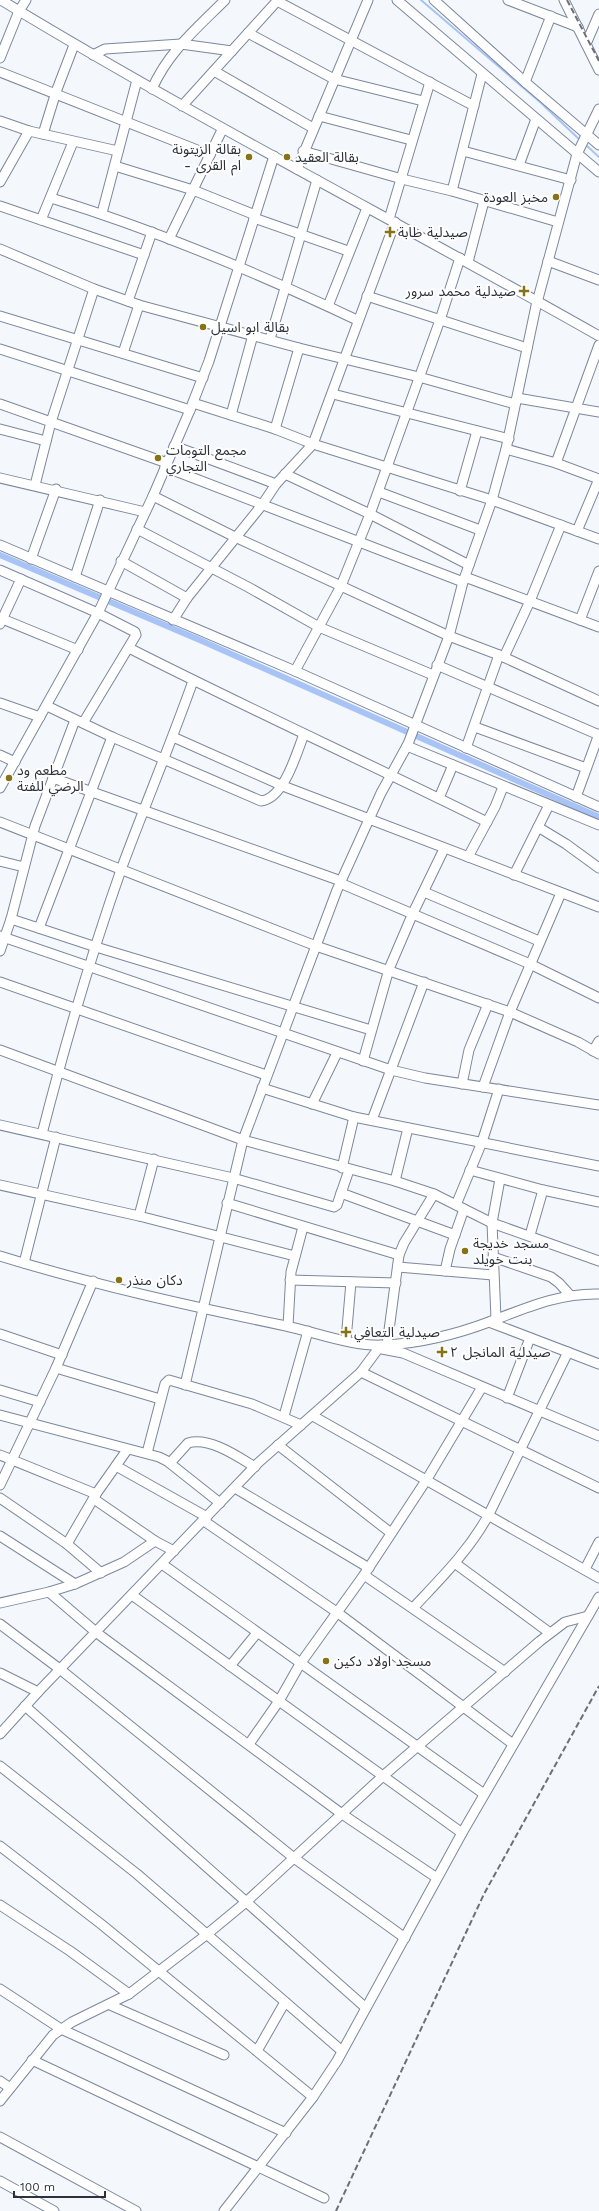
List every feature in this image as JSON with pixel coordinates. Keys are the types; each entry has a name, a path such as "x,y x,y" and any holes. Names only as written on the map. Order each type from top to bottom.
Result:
{"street":[{"path":"1,0 74,45 222,130 274,156 599,336"},
{"path":"0,58 19,11 26,0"},
{"path":"152,89 164,65 181,44 225,0"},
{"path":"297,169 303,151 368,0"},
{"path":"397,0 482,74 516,100 536,119 599,172"},
{"path":"434,0 525,82 599,145"},
{"path":"508,0 578,27"},
{"path":"564,0 599,70"},
{"path":"182,106 278,1 350,41 474,106"},
{"path":"586,44 599,14"},
{"path":"525,82 551,16"},
{"path":"248,33 334,78 423,101"},
{"path":"93,55 105,49 181,44 232,51"},
{"path":"43,134 56,92 74,45"},
{"path":"214,71 313,128"},
{"path":"0,72 127,120 210,155"},
{"path":"452,190 482,74"},
{"path":"102,214 137,80"},
{"path":"173,620 187,598 262,505 276,484 313,444 333,394 392,221 411,140 430,82"},
{"path":"185,1385 204,1309 218,1238 243,1140 266,1075 341,882 368,819 415,727 448,636 480,530 492,500 509,439 527,348 577,152 599,109"},
{"path":"319,116 411,140"},
{"path":"519,166 536,119"},
{"path":"0,121 29,131 118,151"},
{"path":"169,239 222,130"},
{"path":"0,182 29,131"},
{"path":"41,220 73,142"},
{"path":"303,151 402,179 452,190 484,201 558,222"},
{"path":"463,151 570,180"},
{"path":"0,788 98,612 153,496 192,407 203,378 218,327 274,156"},
{"path":"115,166 193,190 348,252"},
{"path":"270,340 317,180"},
{"path":"51,198 152,232 285,287 357,320"},
{"path":"295,671 341,586 379,492 419,377 464,260 484,201"},
{"path":"0,206 144,255"},
{"path":"328,306 348,252 368,208"},
{"path":"128,301 152,232"},
{"path":"0,248 94,289 139,305 218,327 516,401 599,412"},
{"path":"548,261 599,280"},
{"path":"35,485 51,422 94,289"},
{"path":"367,296 527,348"},
{"path":"123,353 139,305"},
{"path":"0,316 203,378"},
{"path":"231,415 253,335"},
{"path":"556,463 599,345"},
{"path":"275,429 299,348"},
{"path":"0,349 67,371 192,407 231,415 275,429 313,444 388,466 460,491 492,500 599,538"},
{"path":"333,394 509,439"},
{"path":"0,404 166,465 262,505 358,541 464,580 530,601 599,627"},
{"path":"0,429 46,441"},
{"path":"460,491 477,431"},
{"path":"174,446 276,484"},
{"path":"506,449 556,463 599,479 577,531"},
{"path":"284,474 370,514 469,565"},
{"path":"0,478 100,500 145,512"},
{"path":"31,559 56,490"},
{"path":"379,492 480,530"},
{"path":"153,496 235,537 448,636 501,656 599,701"},
{"path":"75,577 100,500"},
{"path":"466,748 501,656 530,601 561,525"},
{"path":"137,529 212,568 319,627 434,675"},
{"path":"0,545 295,671 415,727 599,807"},
{"path":"121,561 187,598"},
{"path":"0,570 98,612 135,632 136,636 79,721 53,778 32,836 11,919 3,937 0,951"},
{"path":"580,620 599,571"},
{"path":"21,579 1,620 78,650"},
{"path":"129,648 487,822"},
{"path":"437,665 599,734 576,797"},
{"path":"42,1134 58,1070 89,966 122,868 173,737 193,680"},
{"path":"0,703 40,717"},
{"path":"47,706 112,737 261,801 267,800 283,786 304,734"},
{"path":"475,727 586,768"},
{"path":"39,928 112,737"},
{"path":"173,737 283,786 444,849 599,907"},
{"path":"407,745 453,765 474,772 503,787 599,826"},
{"path":"0,755 15,762"},
{"path":"439,798 453,765"},
{"path":"53,778 91,791 143,812 341,882 530,964 599,998"},
{"path":"468,857 487,822 503,787"},
{"path":"514,875 549,805"},
{"path":"0,822 32,836 122,868 316,946 389,969 510,1012 578,1042 596,1052 599,1042"},
{"path":"538,827 566,844 599,868"},
{"path":"363,1061 389,969 413,913 444,849"},
{"path":"0,861 24,867"},
{"path":"424,892 540,941"},
{"path":"483,1087 510,1012 561,893"},
{"path":"11,919 96,947 372,1030"},
{"path":"3,937 337,1053 391,1070 425,1078 599,1105"},
{"path":"0,982 266,1075"},
{"path":"372,1120 424,982"},
{"path":"462,1084 469,1050 488,1004"},
{"path":"0,1050 58,1070 243,1140 395,1181 434,1194 492,1223 530,1235 599,1261"},
{"path":"312,1104 337,1053"},
{"path":"262,1088 354,1116 599,1166"},
{"path":"445,1271 470,1170 482,1142 499,1089"},
{"path":"0,1125 233,1178 331,1207 335,1206 341,1193 354,1116"},
{"path":"395,1181 408,1128"},
{"path":"24,1263 56,1137"},
{"path":"139,1216 154,1159"},
{"path":"470,1170 543,1190 599,1202"},
{"path":"493,1320 492,1223 500,1179"},
{"path":"0,1185 41,1196 139,1216 218,1238 295,1256"},
{"path":"530,1235 543,1190"},
{"path":"341,1193 455,1235"},
{"path":"1,1731 97,1633 255,1467 361,1372 382,1346 396,1283 400,1255 434,1194"},
{"path":"227,1203 400,1255"},
{"path":"288,1326 290,1280 303,1227"},
{"path":"0,1256 132,1293 288,1326 346,1340 382,1346 599,1436"},
{"path":"493,1257 551,1278 570,1295"},
{"path":"398,1267 493,1275"},
{"path":"290,1280 396,1283"},
{"path":"0,1485 62,1355 93,1281"},
{"path":"346,1340 351,1282"},
{"path":"382,1346 436,1337 493,1320 540,1302 570,1295 599,1294"},
{"path":"493,1320 530,1338 599,1364"},
{"path":"284,1416 308,1331"},
{"path":"0,1334 62,1355"},
{"path":"507,1398 530,1338"},
{"path":"413,1608 456,1564 474,1540 489,1514 568,1352"},
{"path":"56,1368 160,1399"},
{"path":"361,1372 462,1422 520,1448 599,1488"},
{"path":"147,1453 160,1399 166,1382 172,1380 252,1404 284,1416 301,1425"},
{"path":"248,1744 279,1701 300,1664 338,1613 427,1479 482,1387"},
{"path":"0,1390 40,1402"},
{"path":"0,1414 30,1424 128,1450 147,1453 170,1463 220,1503"},
{"path":"313,1416 489,1514 599,1578"},
{"path":"170,1463 188,1443 198,1442 220,1448 255,1467"},
{"path":"278,1445 391,1533"},
{"path":"67,1544 95,1496 128,1450"},
{"path":"0,1455 95,1496 155,1541 174,1552"},
{"path":"116,1466 205,1519 338,1613 464,1705 513,1744"},
{"path":"235,1488 366,1572 413,1608 505,1672"},
{"path":"0,1498 67,1544 101,1573"},
{"path":"0,1536 75,1584"},
{"path":"0,1603 49,1592 75,1584 101,1573 138,1554 155,1541"},
{"path":"585,1569 599,1542"},
{"path":"162,1564 484,1794"},
{"path":"456,1564 550,1633"},
{"path":"49,1592 97,1633 342,1814 437,1878"},
{"path":"132,1595 462,1833"},
{"path":"224,2211 314,2097 342,2051 484,1794 599,1597"},
{"path":"0,2101 46,2043 61,2028 110,2005 129,1994 158,1970 206,1935 246,1902 383,1776 464,1705 550,1633 565,1622 588,1616"},
{"path":"0,1624 60,1670 294,1858 405,1938"},
{"path":"230,1666 257,1632"},
{"path":"0,1673 38,1692"},
{"path":"25,1706 173,1835 366,2008"},
{"path":"0,1766 104,1847 342,2051"},
{"path":"0,1846 158,1970 314,2097"},
{"path":"0,1905 70,1951 129,1994"},
{"path":"0,1988 61,2028 286,2133"},
{"path":"257,2051 285,2002"},
{"path":"110,2005 224,2055"},
{"path":"32,2060 324,2198"},
{"path":"0,2081 10,2088"},
{"path":"0,2137 136,2211"},
{"path":"0,2181 54,2211"}],"waterway":[{"path":"421,0 540,102 581,141"},
{"path":"586,145 599,157"},
{"path":"0,555 202,641 599,817"}],"railway":[{"path":"567,0 599,61"},
{"path":"336,2211 484,1894 599,1686"}],"place":[{"name":"بقالة الزيتونة - ام القرى","path":"249,157"},
{"name":"بقالة العقيد","path":"287,157"},
{"name":"مخبز العودة","path":"556,197"},
{"name":"صيدلية طابة","path":"390,232"},
{"name":"صيدلية محمد سرور","path":"524,291"},
{"name":"بقالة ابو اسيل","path":"203,327"},
{"name":"مجمع التومات التجاري","path":"158,458"},
{"name":"مطعم ود الرضي للفتة","path":"9,778"},
{"name":"مسجد خديجة بنت خويلد","path":"465,1251"},
{"name":"دكان منذر","path":"119,1280"},
{"name":"صيدلية التعافي","path":"346,1332"},
{"name":"صيدلية المانجل ٢","path":"442,1352"},
{"name":"مسجد اولاد دكين","path":"326,1661"}]}
